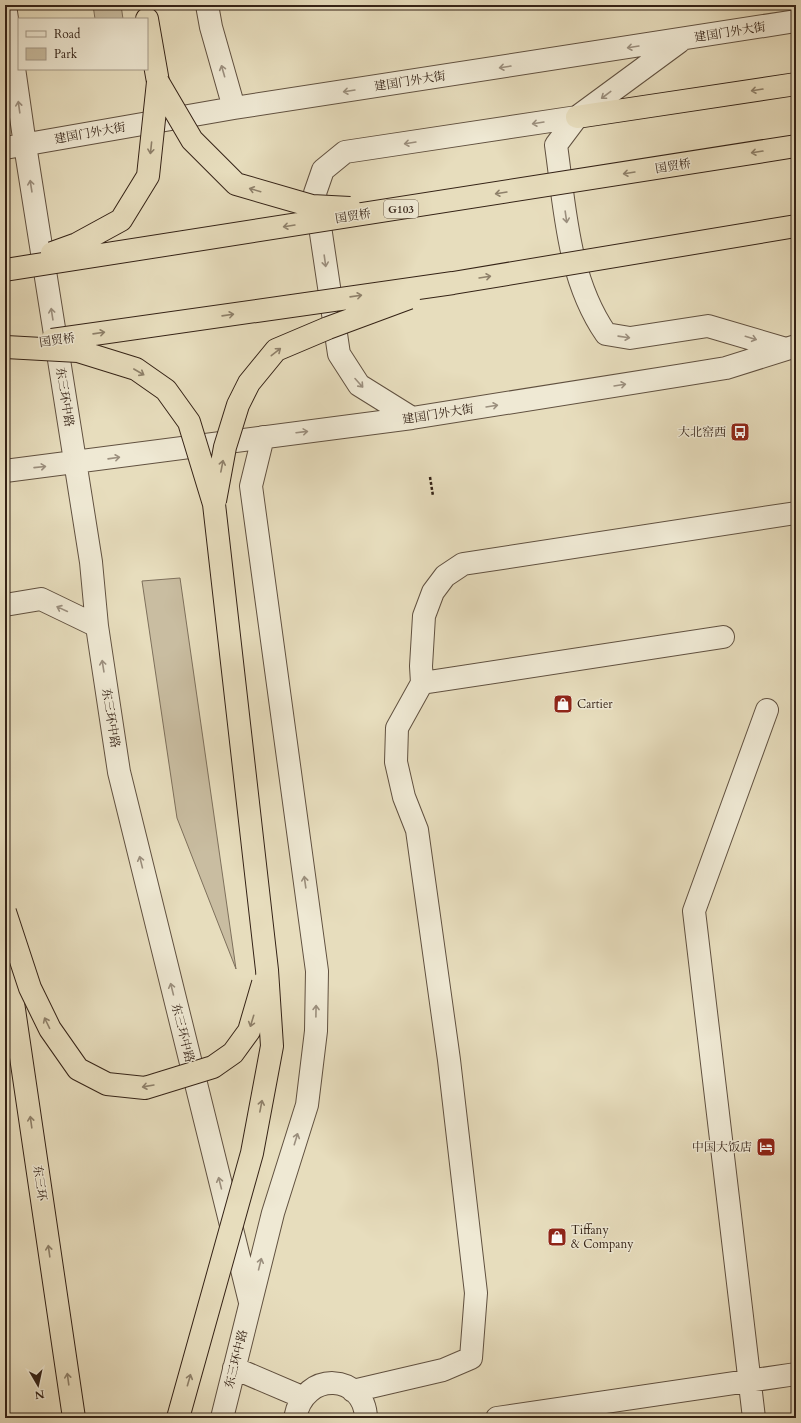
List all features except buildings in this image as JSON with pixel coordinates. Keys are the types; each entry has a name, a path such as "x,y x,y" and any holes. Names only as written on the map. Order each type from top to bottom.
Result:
{"highway":[{"path":"144,5 147,18"},
{"path":"5,270 77,244 121,220 148,176 158,82 148,25"},
{"path":"158,82 192,140 236,184 312,206 390,211"},
{"path":"577,117 796,84"},
{"name":"国贸桥","path":"5,270 390,211 796,146"},
{"name":"国贸桥","path":"5,347 453,282 796,226"},
{"path":"214,504 225,447 238,405 249,382 276,350 328,328 453,282"},
{"path":"5,347 78,351 136,369 166,390 189,422 214,504 267,970 272,1046 252,1153 178,1418"},
{"path":"5,912 30,988 50,1029 78,1069 107,1084 145,1088 213,1067 233,1053 249,1030 267,970"},
{"name":"东三环","path":"5,948 74,1418"}],"street":[{"name":"东三环中路","path":"5,5 15,147 76,463 91,562 97,626 119,772 250,1302 222,1418"},
{"path":"207,5 210,27 234,108"},
{"name":"建国门外大街","path":"15,147 234,108 796,21"},
{"path":"683,39 577,117 556,145 567,224 576,272 596,320 606,334 630,338 708,326 791,347"},
{"path":"412,418 359,386 339,354 315,193 323,170 345,152 577,117"},
{"name":"建国门外大街","path":"5,471 76,463 263,436 412,418 726,368 791,347"},
{"path":"250,1302 273,1213 307,1105 316,1031 317,979 251,486 263,436"},
{"path":"353,1391 443,1370 471,1358 476,1293 449,1060 417,830 404,797 396,762 397,728 422,683 421,666 424,616 434,592 445,576 464,564 796,513"},
{"path":"5,605 41,599 97,626"},
{"path":"422,683 724,637"},
{"path":"754,1418 694,911 767,710"},
{"path":"234,1368 302,1397"},
{"path":"497,1418 796,1374"},
{"path":"295,1418 297,1407 302,1397 310,1389 321,1384 332,1383 343,1385 353,1391 361,1400 366,1411 366,1418"}],"path":[{"path":"430,477 433,496"}],"green space":[{"path":"93,5 121,5 123,18 95,18"},
{"path":"180,578 236,969 177,818 142,581"}],"place":[{"name":"大北窑西","path":"740,432"},
{"name":"Cartier","path":"563,704"},
{"name":"中国大饭店","path":"766,1147"},
{"name":"Tiffany & Company","path":"557,1237"}]}
